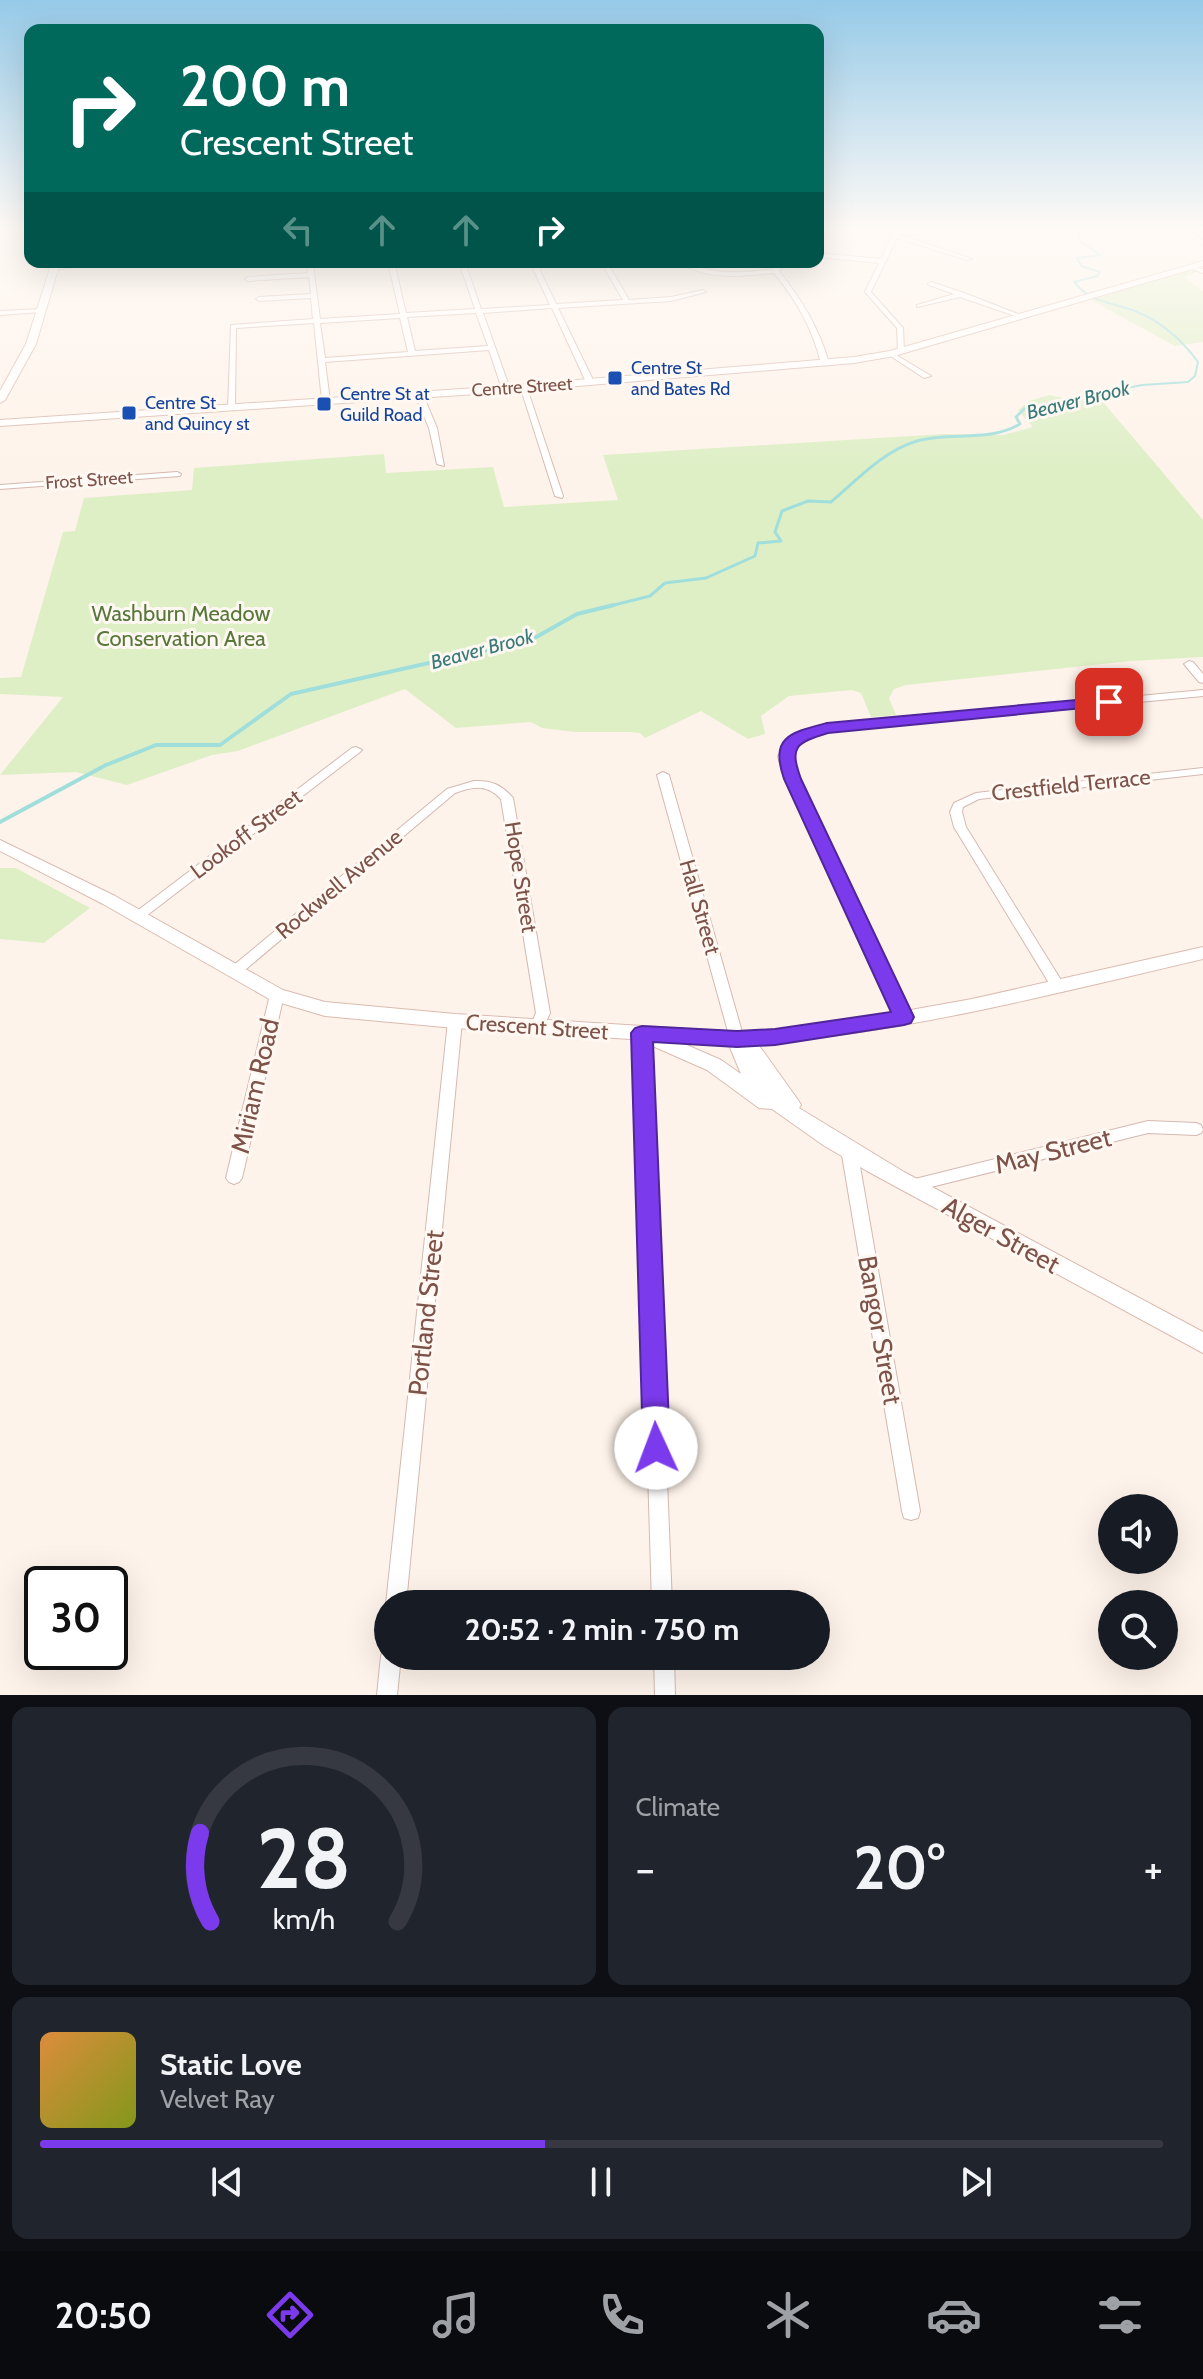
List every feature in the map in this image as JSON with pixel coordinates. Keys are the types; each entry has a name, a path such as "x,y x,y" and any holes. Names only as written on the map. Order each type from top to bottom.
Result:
{"main road":[{"path":"0,400 31,344 42,310"},
{"name":"Centre Street","path":"0,423 523,388 825,363 896,353 1045,310"},
{"name":"Crescent Street","path":"0,845 40,863 277,995 325,1009 455,1021 737,1039 820,1032 1203,953"},
{"path":"642,1033 694,1054 775,1109 804,1119"},
{"name":"Alger Street","path":"737,1039 739,1052 750,1075 769,1095 849,1149 911,1186 1203,1343"}],"street":[{"path":"0,313 41,310"},
{"path":"315,310 326,401"},
{"path":"402,310 412,354"},
{"path":"231,407 233,326 497,310"},
{"path":"555,310 590,382"},
{"path":"806,310 816,328 825,363"},
{"path":"884,310 900,328 896,353 927,376"},
{"path":"1005,310 1023,317"},
{"path":"480,311 506,389"},
{"path":"321,360 492,348"},
{"path":"523,388 559,496"},
{"path":"419,395 433,428 441,464"},
{"name":"Frost Street","path":"0,487 177,474"},
{"path":"1189,664 1203,680"},
{"path":"904,1017 787,768 784,756 793,741 827,728 1203,693"},
{"name":"Lookoff Street","path":"137,917 356,750"},
{"name":"Crestfield Terrace","path":"1057,985 960,827 956,812 958,805 976,796 1203,771"},
{"name":"Hall Street","path":"663,775 737,1039"},
{"name":"Hope Street","path":"445,796 470,783 486,783 498,787 507,798 543,1013 537,1027"},
{"name":"Rockwell Avenue","path":"234,972 445,796"},
{"name":"Miriam Road","path":"234,1178 277,995"},
{"name":"Portland Street","path":"397,1590 455,1021"},
{"path":"642,1033 662,1590"},
{"name":"May Street","path":"911,1186 1148,1127 1196,1129"},
{"name":"Bangor Street","path":"849,1149 911,1511"},
{"path":"387,1695 390,1670"},
{"path":"664,1670 665,1695"}],"green space":[{"path":"1109,310 1203,310 1203,342 1175,346"},
{"name":"Washburn Meadow Conservation Area","path":"1049,395 1069,399 1098,396 1203,520 1203,657 1131,661 906,685 894,689 889,698 896,715 871,717 861,693 852,690 789,696 761,716 765,734 748,739 701,711 645,738 640,733 631,732 574,732 542,728 531,722 456,728 405,689 238,751 212,755 127,785 76,772 0,775 63,697 0,694 0,678 21,677 63,532 75,531 84,498 192,490 194,468 384,454 386,473 493,467 504,507 618,500 603,455 943,434 1003,435 1033,427 1018,410 1029,401"},
{"path":"0,868 16,868 90,908 44,943 0,939"}],"waterway":[{"name":"Beaver Brook","path":"1093,395 1142,385 1188,382 1195,376 1198,362 1185,346 1162,326 1132,310"},
{"name":"Beaver Brook","path":"614,605 650,596 665,583 706,578 755,556 758,543 781,541 775,532 782,511 808,501 831,502 871,467 905,446 930,438 1008,430 1020,424 1016,417 1024,409 1103,393"},
{"name":"Beaver Brook","path":"0,822 106,765 156,745 220,745 291,694 531,640 577,614 614,605"},
{"name":"Beaver Brook","path":"606,607 614,605"}],"place":[{"name":"Centre St and Bates Rd","path":"615,378"},
{"name":"Centre St at Guild Road","path":"324,404"},
{"name":"Centre St and Quincy st","path":"129,413"}],"route":[{"path":"656,1448 642,1033 737,1039 775,1037 904,1017 787,768 784,756 787,748 802,736 827,728 1109,702"}]}
